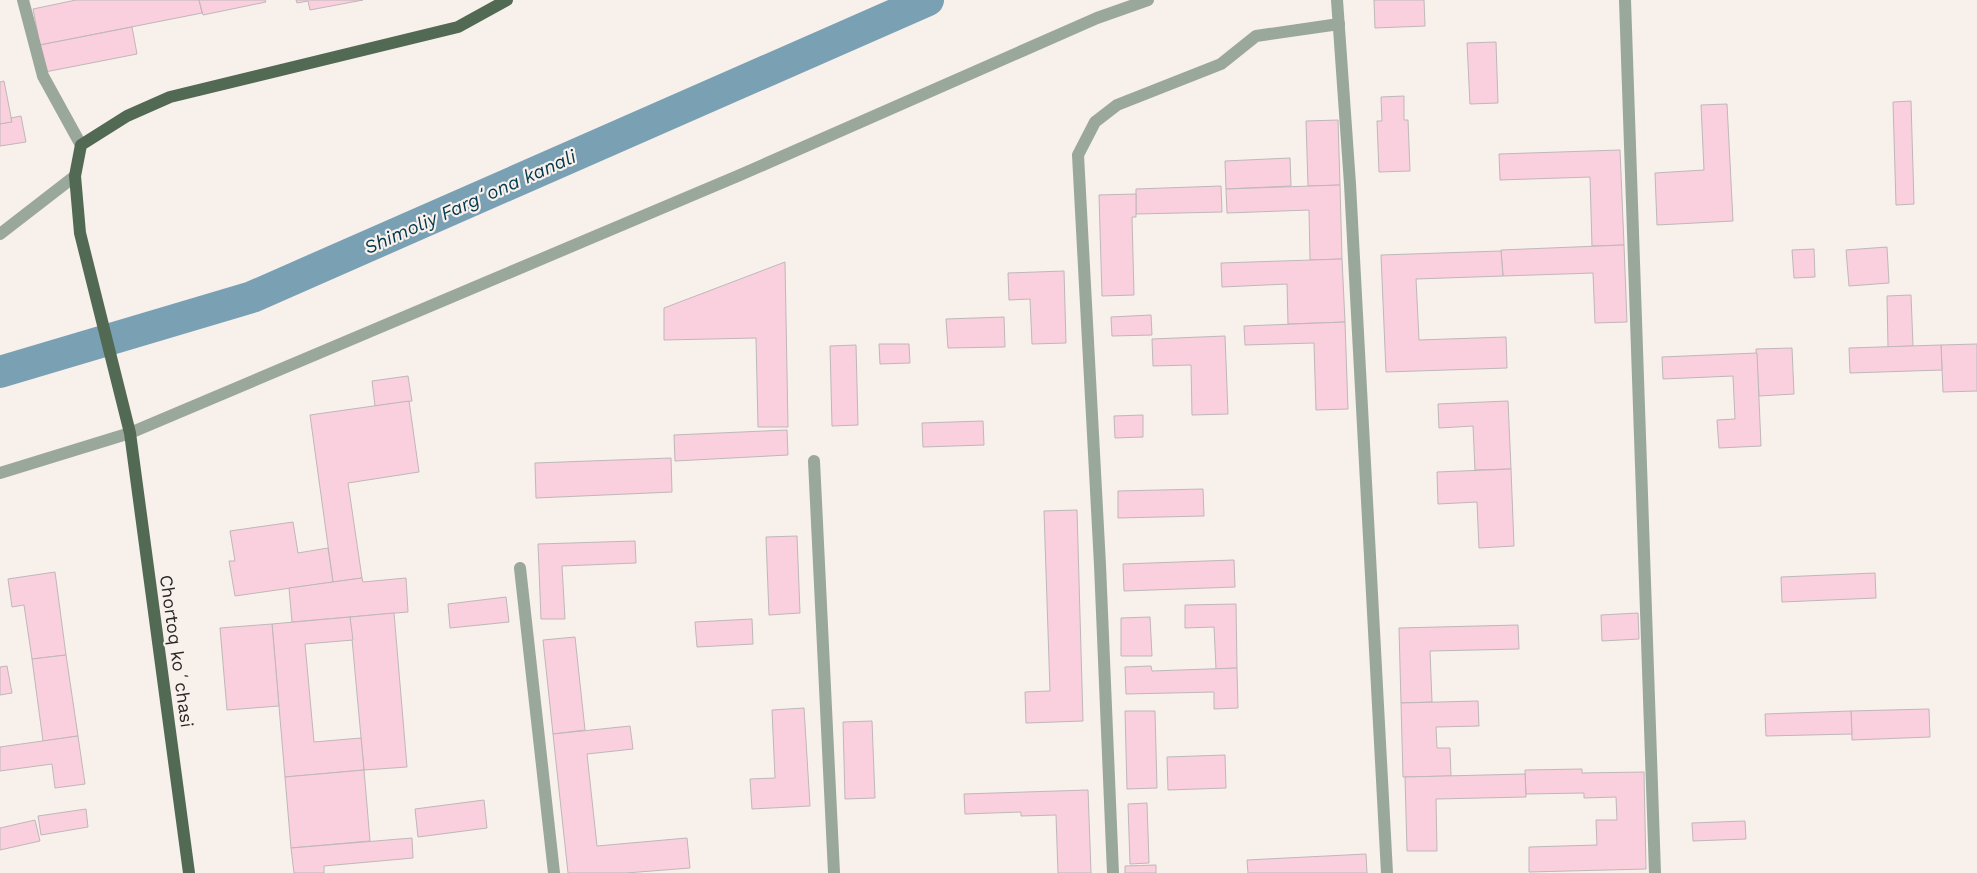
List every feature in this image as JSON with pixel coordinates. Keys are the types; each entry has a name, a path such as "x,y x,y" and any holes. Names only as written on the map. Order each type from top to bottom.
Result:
{"main road":[{"path":"81,145 127,116 170,97 458,27 507,0"},
{"name":"Chortoq koʻchasi","path":"81,145 75,176 80,233 130,433 189,873"}],"street":[{"path":"23,0 43,76 81,145"},
{"path":"0,473 130,433 740,175 1097,18 1148,0"},
{"path":"1337,0 1350,194 1387,873"},
{"path":"1624,0 1655,873"},
{"path":"1114,873 1078,155 1095,122 1117,105 1221,64 1256,36 1339,24"},
{"path":"0,234 75,176"},
{"path":"814,461 834,873"},
{"path":"520,568 554,873"}],"building":[{"path":"76,0 199,0 202,13 40,45 33,9"},
{"path":"199,0 265,0 266,2 203,15"},
{"path":"296,0 363,0 310,10 308,1 297,3"},
{"path":"1374,0 1424,0 1425,26 1375,28"},
{"path":"132,27 137,54 45,72 40,45"},
{"path":"1496,42 1498,103 1470,104 1467,43"},
{"path":"4,81 12,122 0,124 0,82"},
{"path":"1404,96 1404,120 1408,120 1410,171 1379,172 1377,121 1382,121 1381,97"},
{"path":"1911,101 1914,204 1896,205 1893,102"},
{"path":"1727,104 1733,221 1657,225 1655,173 1704,170 1701,105"},
{"path":"21,116 26,142 0,146 0,124 12,122 11,118"},
{"path":"1338,120 1340,185 1308,186 1306,121"},
{"path":"1620,150 1624,245 1592,246 1590,177 1500,180 1499,154"},
{"path":"1290,158 1291,186 1226,189 1225,161"},
{"path":"1340,185 1342,259 1310,260 1309,210 1227,213 1226,189"},
{"path":"1221,186 1222,212 1136,214 1136,189"},
{"path":"1136,194 1136,217 1132,217 1134,295 1102,296 1099,195"},
{"path":"1624,245 1627,322 1595,323 1593,273 1503,276 1501,250"},
{"path":"1887,247 1889,283 1849,286 1846,250"},
{"path":"1814,249 1815,277 1794,278 1792,250"},
{"path":"1501,251 1503,276 1416,279 1419,340 1506,337 1507,368 1386,372 1381,255"},
{"path":"1342,259 1345,322 1288,324 1287,284 1222,287 1221,263"},
{"path":"785,262 788,427 758,427 756,338 664,340 664,308"},
{"path":"1064,271 1066,343 1032,344 1030,299 1009,300 1008,273"},
{"path":"1911,295 1913,346 1888,347 1887,296"},
{"path":"1151,315 1152,335 1112,336 1111,317"},
{"path":"1004,317 1005,347 948,348 946,319"},
{"path":"1345,322 1348,409 1316,410 1314,343 1245,345 1244,326"},
{"path":"1225,336 1228,414 1192,415 1191,365 1153,366 1152,339"},
{"path":"879,344 909,344 910,363 880,364"},
{"path":"1977,344 1977,391 1943,392 1941,345"},
{"path":"856,345 858,425 832,426 830,346"},
{"path":"1941,345 1942,370 1850,373 1849,348"},
{"path":"1792,348 1794,394 1759,396 1756,349"},
{"path":"1757,353 1761,446 1719,448 1717,420 1735,419 1733,376 1663,379 1662,357"},
{"path":"408,376 412,401 375,406 372,381"},
{"path":"409,401 419,472 348,483 362,578 333,582 310,415"},
{"path":"1508,401 1511,469 1475,470 1473,426 1439,428 1438,404"},
{"path":"1143,415 1143,437 1115,438 1114,416"},
{"path":"983,421 984,445 923,447 922,423"},
{"path":"787,430 788,455 675,461 674,435"},
{"path":"671,458 672,492 536,498 535,463"},
{"path":"1511,469 1514,546 1479,548 1477,502 1438,504 1437,472"},
{"path":"1203,489 1204,516 1118,518 1118,491"},
{"path":"1077,510 1083,721 1026,723 1025,692 1050,691 1044,511"},
{"path":"293,522 298,553 328,548 333,582 235,596 229,561 235,561 230,531"},
{"path":"797,536 800,613 769,615 766,537"},
{"path":"635,541 636,563 562,566 565,619 541,619 538,544"},
{"path":"1234,560 1235,587 1124,591 1123,564"},
{"path":"55,572 66,655 32,659 24,605 12,607 8,579"},
{"path":"1875,573 1876,598 1782,602 1781,577"},
{"path":"362,578 363,582 406,578 408,612 292,622 289,588"},
{"path":"506,597 509,622 450,628 448,604"},
{"path":"1236,604 1237,668 1216,669 1214,627 1185,628 1185,605"},
{"path":"394,613 407,767 364,770 350,617"},
{"path":"1638,613 1639,639 1602,641 1601,615"},
{"path":"350,617 353,640 305,644 314,742 361,738 364,770 285,777 272,624"},
{"path":"1150,617 1152,656 1121,656 1121,618"},
{"path":"752,619 753,644 697,647 695,622"},
{"path":"272,624 279,706 227,710 220,628"},
{"path":"1518,625 1519,649 1430,651 1432,702 1401,703 1399,628"},
{"path":"575,637 585,730 553,734 543,640"},
{"path":"66,655 78,736 43,741 32,659"},
{"path":"7,666 12,693 0,695 0,667"},
{"path":"1151,666 1152,671 1237,668 1238,708 1214,709 1214,692 1126,694 1125,667"},
{"path":"1478,701 1479,726 1436,727 1437,748 1450,748 1451,776 1403,777 1401,703"},
{"path":"804,708 810,806 752,809 750,779 775,778 772,710"},
{"path":"1929,709 1930,737 1852,740 1851,711"},
{"path":"1125,711 1155,711 1157,788 1127,789"},
{"path":"1851,711 1852,734 1766,736 1765,714"},
{"path":"872,721 875,798 845,799 843,722"},
{"path":"630,726 633,749 587,754 597,846 687,838 690,868 626,873 568,873 553,734"},
{"path":"78,736 85,784 55,788 52,764 0,771 0,747"},
{"path":"1225,755 1226,788 1168,790 1167,757"},
{"path":"1582,769 1582,773 1644,772 1646,869 1529,872 1529,847 1597,845 1596,820 1617,820 1616,797 1584,798 1584,793 1526,794 1525,770"},
{"path":"364,770 370,841 291,848 285,777"},
{"path":"1525,774 1526,797 1436,799 1437,851 1407,851 1405,777"},
{"path":"1088,790 1091,873 1058,873 1056,815 1021,816 1021,812 965,814 964,794"},
{"path":"484,800 487,828 418,837 415,809"},
{"path":"1147,803 1149,863 1130,864 1128,804"},
{"path":"86,809 88,827 41,835 38,816"},
{"path":"35,820 40,841 0,850 0,828"},
{"path":"1745,821 1746,839 1693,841 1692,823"},
{"path":"412,838 413,858 324,866 324,873 294,873 291,848"},
{"path":"1366,854 1367,873 1248,873 1247,860"},
{"path":"1156,865 1156,873 1125,873 1125,866"}],"waterway":[{"name":"Shimoliy Fargʻona kanali","path":"0,372 252,297 928,0"}]}
